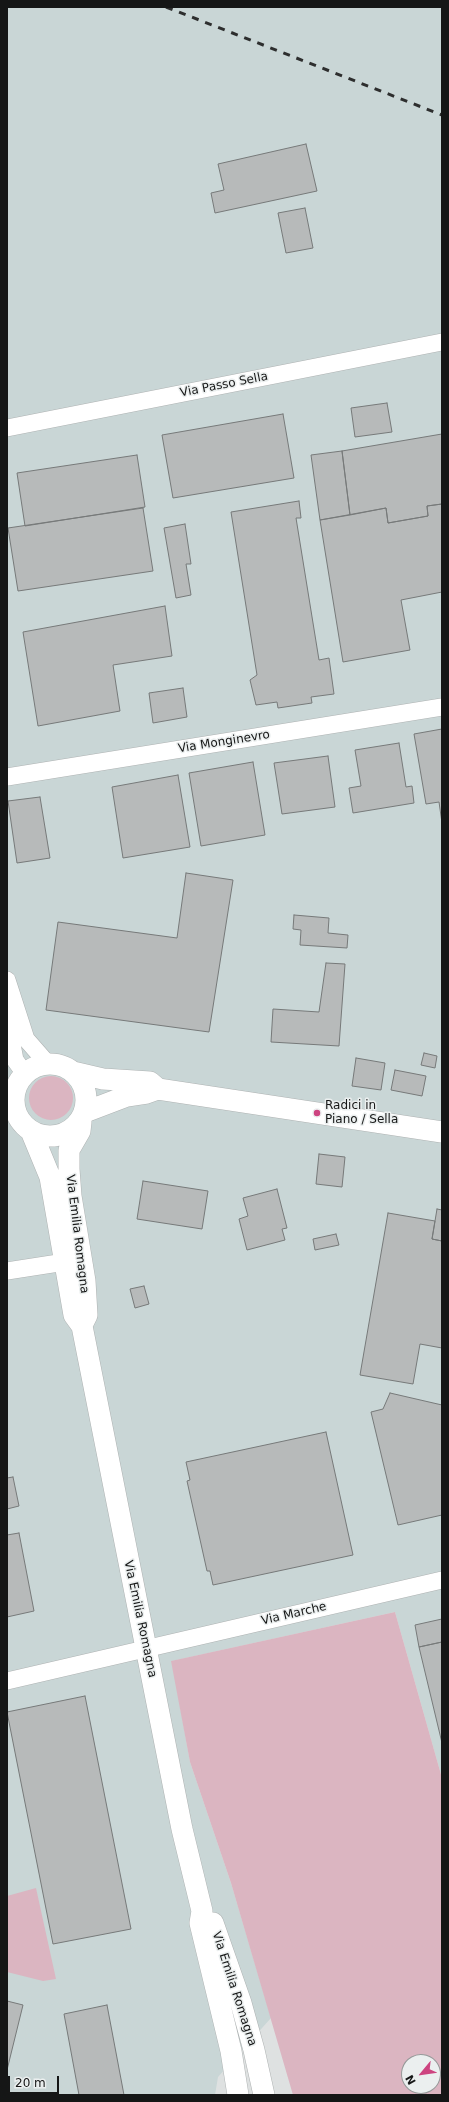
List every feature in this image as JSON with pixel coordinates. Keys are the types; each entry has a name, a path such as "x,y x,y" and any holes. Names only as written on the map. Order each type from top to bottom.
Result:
{"street":[{"name":"Via Passo Sella","path":"7,428 442,342"},
{"name":"Via Monginevro","path":"7,777 442,707"},
{"path":"7,980 26,1038 47,1063"},
{"path":"7,1018 18,1075 12,1112 23,1125 42,1136 64,1134 74,1128 83,1116 87,1101 86,1090 81,1080 74,1072"},
{"path":"18,1075 38,1065 47,1063 61,1065 74,1072 103,1079 150,1082 158,1089 442,1132"},
{"path":"83,1116 127,1096 147,1094 158,1089"},
{"name":"Via Emilia Romagna","path":"82,1326 87,1316 85,1280 76,1230 69,1170 69,1150 80,1131 83,1116"},
{"name":"Via Emilia Romagna","path":"31,1131 50,1177 74,1315 82,1326 98,1416 182,1829 202,1911 200,1923 231,2051 238,2095"},
{"path":"7,1271 65,1262"},
{"name":"Via Marche","path":"7,1681 442,1580"},
{"name":"Via Emilia Romagna","path":"202,1911 211,1918 241,2002 264,2095"}],"shaded area":[{"path":"7,7 442,7 442,1778 395,1612 172,1661 190,1762 231,1883 271,2018 218,2077 215,2095 7,2095"},
{"path":"51,1076 63,1080 69,1086 73,1098 69,1110 63,1116 51,1120 39,1116 33,1110 29,1098 33,1086 39,1080"},
{"path":"395,1612 442,1778 442,2095 293,2095 231,1883 190,1762 171,1661"},
{"path":"36,1888 56,1979 43,1981 7,1972 7,1896"}],"building":[{"path":"306,144 317,191 215,213 211,193 224,190 218,164"},
{"path":"305,208 313,248 286,253 278,213"},
{"path":"387,403 392,432 355,437 351,408"},
{"path":"283,414 294,478 173,498 162,435"},
{"path":"442,434 442,504 427,506 428,516 388,523 386,508 350,515 342,451"},
{"path":"342,451 350,515 320,520 311,455"},
{"path":"137,455 145,507 25,526 17,473"},
{"path":"299,501 301,518 296,518 319,660 329,658 334,694 311,697 312,703 278,708 277,702 256,705 250,680 257,675 231,512"},
{"path":"442,504 442,592 401,600 410,650 343,662 320,520 386,508 388,523 428,516 427,506"},
{"path":"143,508 153,571 18,591 8,528"},
{"path":"185,524 191,564 186,564 191,595 176,598 164,528"},
{"path":"165,606 172,656 113,665 120,711 38,726 23,632"},
{"path":"183,688 187,717 153,723 149,693"},
{"path":"442,729 442,823 439,802 426,804 414,734"},
{"path":"399,743 406,787 412,786 414,803 353,813 349,788 361,786 355,750"},
{"path":"328,756 335,807 282,814 274,763"},
{"path":"253,762 265,835 201,846 189,773"},
{"path":"178,775 190,847 123,858 112,787"},
{"path":"40,797 50,858 17,863 8,801"},
{"path":"186,873 233,880 209,1032 46,1010 58,922 177,938"},
{"path":"294,915 329,918 328,933 348,935 347,948 300,945 301,930 293,929"},
{"path":"326,963 345,964 339,1046 271,1042 273,1009 319,1012"},
{"path":"424,1053 437,1056 435,1068 421,1065"},
{"path":"356,1058 385,1063 381,1090 352,1086"},
{"path":"395,1070 426,1076 422,1096 391,1090"},
{"path":"319,1154 345,1157 342,1187 316,1184"},
{"path":"143,1181 208,1191 202,1229 137,1219"},
{"path":"277,1189 287,1228 282,1229 285,1240 247,1250 239,1219 248,1216 243,1198"},
{"path":"437,1209 442,1210 442,1241 432,1239"},
{"path":"388,1213 435,1221 432,1239 442,1241 442,1348 420,1344 413,1384 360,1375"},
{"path":"336,1234 339,1245 315,1250 313,1239"},
{"path":"144,1286 149,1304 135,1308 130,1289"},
{"path":"390,1393 442,1405 442,1515 398,1525 371,1412 383,1409"},
{"path":"326,1432 353,1555 213,1585 210,1571 207,1571 187,1481 190,1480 186,1462"},
{"path":"13,1477 19,1506 7,1509 7,1478"},
{"path":"19,1533 34,1611 7,1617 7,1535"},
{"path":"442,1619 442,1642 419,1647 415,1625"},
{"path":"442,1642 442,1743 419,1647"},
{"path":"85,1696 131,1929 53,1944 7,1712"},
{"path":"7,2001 23,2005 7,2070"},
{"path":"107,2005 124,2095 79,2095 64,2014"}],"railway":[{"path":"166,7 442,115"}],"place":[{"name":"Radici in Piano / Sella","path":"317,1113"}]}
